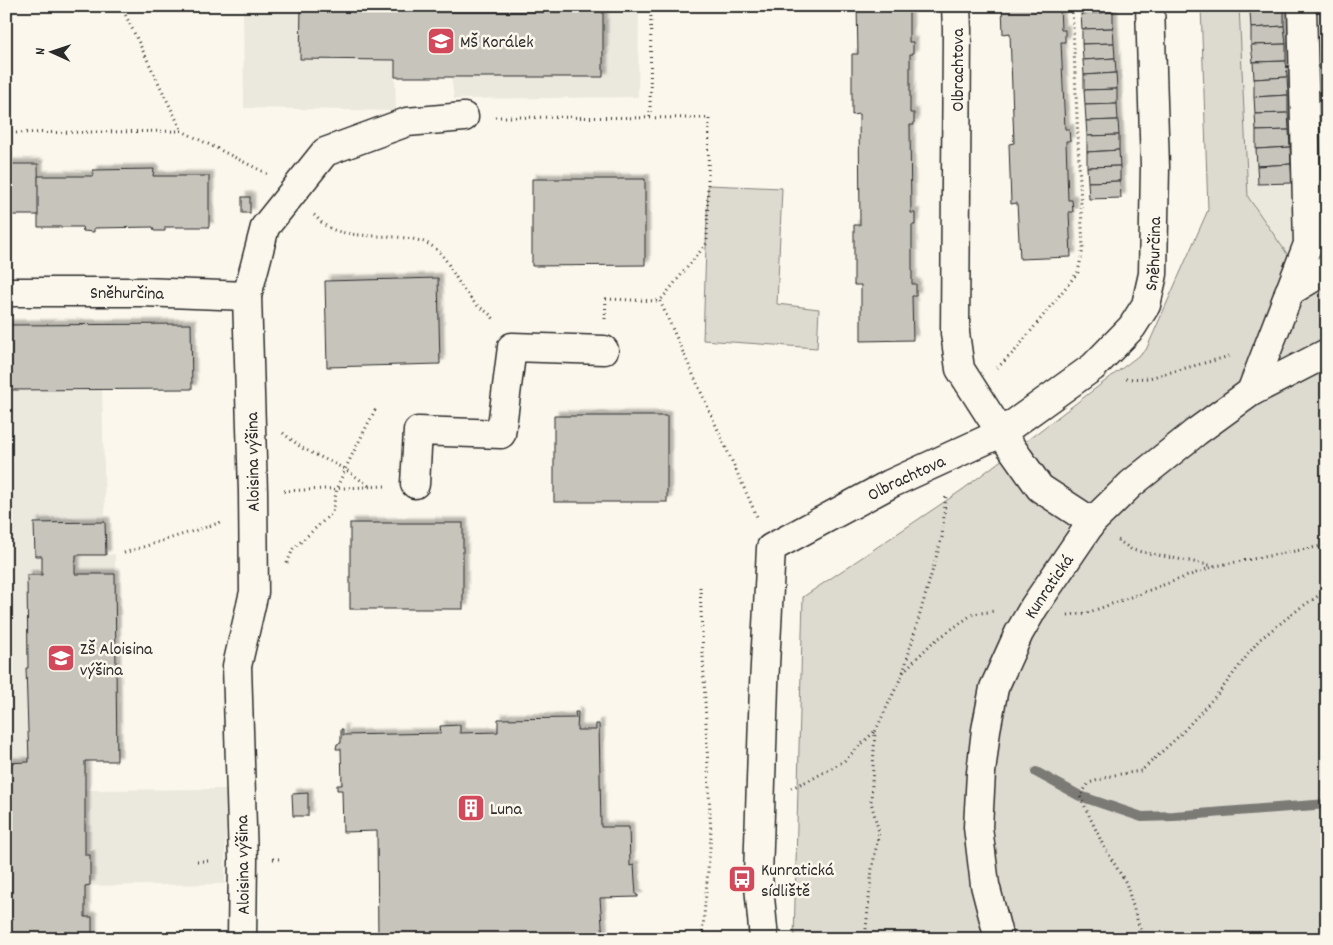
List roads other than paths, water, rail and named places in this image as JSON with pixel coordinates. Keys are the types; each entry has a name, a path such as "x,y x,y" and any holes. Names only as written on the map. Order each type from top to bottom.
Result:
{"street":[{"name":"Olbrachtova","path":"764,939 758,876 764,685 771,548 890,484 1001,433 960,369 955,333 956,6"},
{"name":"Sněhurčina","path":"1001,433 1093,367 1132,327 1146,305 1152,274 1155,168 1150,6"},
{"path":"1251,392 1308,244 1302,6"},
{"name":"Aloisina výšina","path":"242,939 243,860 237,666 254,592 247,296 265,227 325,152 407,122 464,117"},
{"path":"1289,292 1327,270"},
{"name":"Sněhurčina","path":"6,292 142,292 247,296"},
{"path":"415,484 418,431 501,434 512,347 604,350"},
{"name":"Kunratická","path":"999,939 984,885 978,827 981,773 986,730 994,688 1007,657 1034,607 1092,522 1131,484 1196,432 1251,392 1327,353"},
{"path":"1001,433 1040,488 1092,522"}],"waterway":[{"path":"1036,772 1080,796 1142,817 1327,804"}],"place":[{"name":"MŠ Korálek","path":"441,41"},
{"name":"ZŠ Aloisina výšina","path":"61,658"},
{"name":"Luna","path":"471,808"},
{"name":"Kunratická sídliště","path":"742,879"}]}
